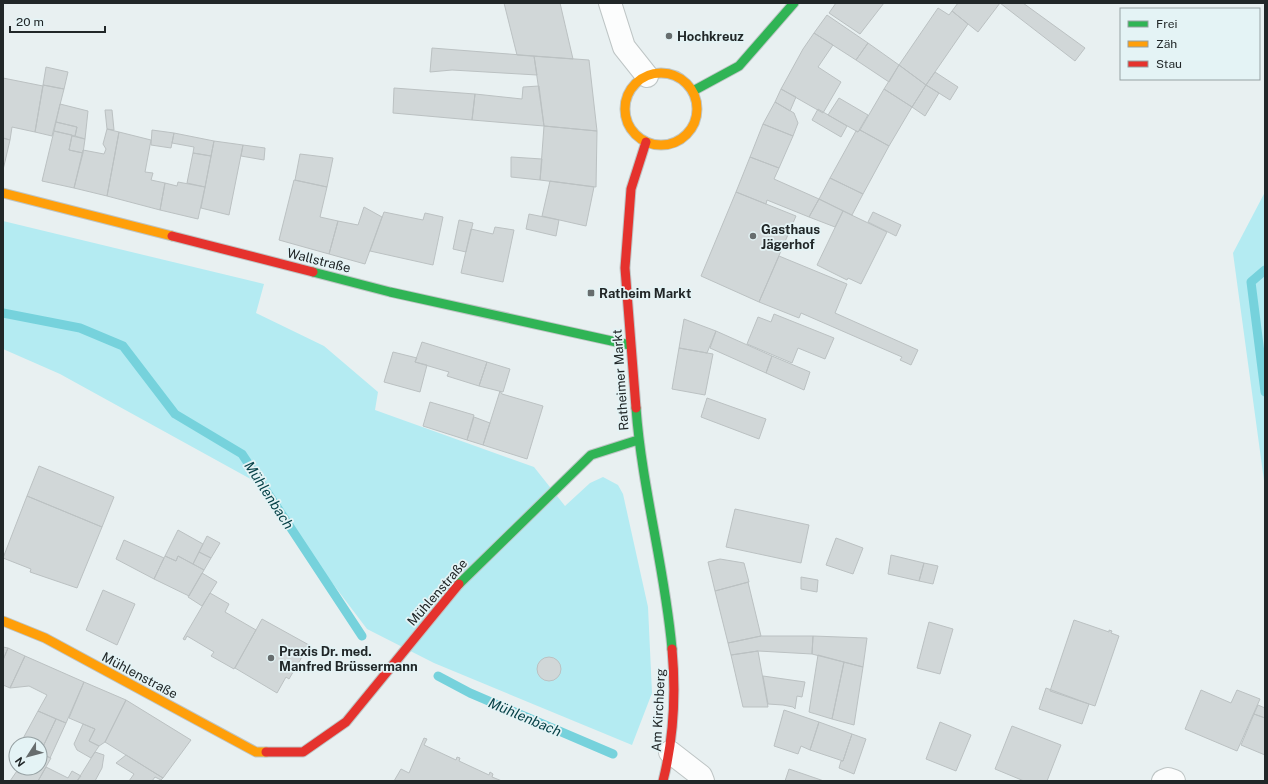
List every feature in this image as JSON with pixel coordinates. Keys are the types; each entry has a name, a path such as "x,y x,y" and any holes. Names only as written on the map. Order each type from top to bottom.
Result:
{"street":[{"path":"610,3 624,47 647,76"},
{"path":"693,91 739,66 794,3"},
{"path":"657,73 678,77 693,91 697,102 697,113 694,124 688,134 679,141 658,145 646,142 635,134 628,123 625,109 628,95 636,84 647,76 657,73"},
{"name":"Ratheimer Markt","path":"646,142 631,189 625,268 638,440 669,615"},
{"name":"Wallstraße","path":"3,193 390,292 630,345"},
{"name":"Mühlenstraße","path":"3,621 45,638 256,752 303,752 346,722 458,585 591,455 638,440"},
{"name":"Am Kirchberg","path":"663,781 670,752 675,682 669,615"},
{"path":"670,752 701,776 704,781"},
{"path":"1163,781 1168,779 1174,781"}],"shaded area":[{"path":"1265,192 1265,488 1233,253"},
{"path":"3,221 264,284 256,313 324,346 378,392 375,410 534,467 565,506 590,483 603,477 618,485 623,494 648,607 652,693 632,745 434,663 367,629 256,482 60,374 3,349"}],"building":[{"path":"504,3 560,3 573,59 517,55"},
{"path":"836,3 884,3 860,34 829,13"},
{"path":"958,3 1000,3 978,32 952,11"},
{"path":"1000,3 1023,3 1085,48 1075,61"},
{"path":"938,8 949,15 952,11 968,24 926,85 899,65"},
{"path":"827,15 868,43 856,60 814,33"},
{"path":"814,33 833,45 818,67 841,82 823,113 781,89 803,49"},
{"path":"868,43 899,65 889,82 856,60"},
{"path":"432,48 534,56 537,75 452,70 430,72"},
{"path":"534,56 589,60 597,131 544,126"},
{"path":"899,65 926,85 912,107 884,89"},
{"path":"46,67 68,72 64,89 43,85"},
{"path":"935,72 958,87 950,100 926,85"},
{"path":"3,78 43,86 35,132 12,127 10,140 3,138"},
{"path":"43,85 64,89 52,136 35,132"},
{"path":"926,85 939,93 925,116 912,107"},
{"path":"539,86 544,126 472,120 475,94 522,99 523,87"},
{"path":"394,88 475,94 472,120 393,113"},
{"path":"781,89 796,97 790,111 775,102"},
{"path":"884,89 912,107 889,146 860,130"},
{"path":"839,98 868,115 858,132 828,115"},
{"path":"775,102 794,113 798,123 793,136 763,124"},
{"path":"60,104 88,111 85,139 75,136 77,127 56,122"},
{"path":"818,109 847,126 841,137 812,120"},
{"path":"105,110 112,110 114,130 107,129"},
{"path":"56,122 77,127 75,136 54,131"},
{"path":"763,124 793,136 779,168 750,157"},
{"path":"544,126 597,131 596,187 540,180"},
{"path":"107,129 119,132 107,196 74,188 83,150 104,154 106,149 103,144"},
{"path":"152,130 174,133 171,148 151,145"},
{"path":"860,130 889,146 863,194 830,178 856,131 858,132"},
{"path":"54,131 72,135 69,150 83,153 74,188 42,181"},
{"path":"119,132 151,140 145,172 153,173 151,180 165,183 160,210 107,196"},
{"path":"174,133 214,141 211,156 193,153 194,147 172,143"},
{"path":"72,136 85,139 83,153 69,150"},
{"path":"3,138 10,140 3,170"},
{"path":"214,141 243,145 229,215 201,208"},
{"path":"243,145 265,148 264,160 241,156"},
{"path":"193,153 211,156 205,187 187,183"},
{"path":"300,154 333,158 327,187 295,180"},
{"path":"511,157 542,159 540,180 511,177"},
{"path":"750,157 779,168 774,179 819,199 809,217 767,200 766,204 736,192"},
{"path":"830,178 863,194 852,215 819,199"},
{"path":"294,180 327,187 320,217 338,221 329,254 279,240"},
{"path":"550,181 594,187 586,226 542,216"},
{"path":"178,182 205,187 198,219 160,210 165,183 177,186"},
{"name":"Gasthaus Jägerhof","path":"736,192 796,216 759,302 701,276"},
{"path":"819,199 843,211 835,227 809,217"},
{"path":"364,207 382,217 365,264 329,254 338,221 358,225"},
{"path":"843,211 887,232 861,284 848,278 847,280 817,265"},
{"path":"384,212 423,220 425,213 443,217 433,265 370,251"},
{"path":"873,212 901,225 896,236 868,222"},
{"path":"529,214 559,220 556,236 526,229"},
{"path":"459,220 473,223 466,252 453,249"},
{"path":"495,227 514,230 503,282 461,273 471,229 493,234"},
{"path":"779,256 847,284 835,313 918,350 911,365 900,360 902,357 801,313 799,318 759,302"},
{"path":"774,314 834,338 825,359 798,348 792,363 747,344 758,317 771,322"},
{"path":"684,319 716,331 707,353 679,348"},
{"path":"716,331 772,356 766,373 710,348"},
{"path":"422,342 487,362 479,386 447,376 449,372 415,362"},
{"path":"679,348 713,354 705,395 672,389"},
{"path":"393,352 417,358 415,362 427,365 420,392 384,382"},
{"path":"772,356 810,372 804,390 766,373"},
{"path":"487,362 510,369 503,392 479,386"},
{"path":"500,391 502,394 543,406 527,459 483,445"},
{"path":"707,398 766,419 759,439 701,417"},
{"path":"430,402 474,415 467,440 423,426"},
{"path":"474,417 490,423 483,445 467,440"},
{"path":"39,466 114,497 102,527 27,496"},
{"path":"27,496 102,527 77,588 30,572 31,569 3,558"},
{"path":"735,509 809,525 801,563 726,547"},
{"path":"178,530 203,544 193,564 178,556 176,561 165,556"},
{"path":"207,536 220,543 211,558 199,552"},
{"path":"836,538 863,548 853,574 826,565"},
{"path":"124,540 164,558 154,579 116,559"},
{"path":"199,552 211,558 204,570 193,564"},
{"path":"891,555 924,563 919,581 888,574"},
{"path":"165,556 176,561 178,556 204,570 189,596 154,579"},
{"path":"720,559 744,563 749,582 715,591 708,562"},
{"path":"924,563 938,566 933,584 919,581"},
{"path":"202,573 217,582 202,606 188,597"},
{"path":"801,577 818,580 817,592 801,589"},
{"path":"748,582 761,636 728,643 715,591"},
{"path":"103,590 135,604 117,645 86,630"},
{"path":"210,593 229,604 225,612 256,630 234,669 211,656 214,652 187,636 185,640 183,639"},
{"name":"Praxis Dr. med. Manfred Brüssermann","path":"262,619 309,645 289,679 286,677 277,693 235,668"},
{"path":"1074,620 1109,632 1109,630 1112,631 1111,633 1119,636 1095,706 1050,691"},
{"path":"929,622 953,629 940,674 917,668"},
{"path":"761,636 813,636 812,654 758,651 731,655 728,643"},
{"path":"813,636 867,638 863,667 812,654"},
{"path":"3,647 8,648 3,660"},
{"path":"8,648 25,656 10,688 3,685 3,660"},
{"path":"758,651 768,707 743,707 731,655"},
{"path":"818,655 844,662 832,719 809,712"},
{"path":"25,656 84,682 66,723 38,711 47,695 29,686 10,688"},
{"path":"549,657 558,660 561,669 558,678 549,681 540,678 537,669 540,660"},
{"path":"844,662 863,667 854,725 832,719"},
{"path":"763,676 805,682 802,697 797,696 795,709 793,707 783,705 768,704"},
{"path":"84,682 126,700 105,742 99,746 89,741 95,729 69,718"},
{"path":"1046,688 1089,704 1082,724 1039,709"},
{"path":"1201,690 1231,703 1237,690 1260,699 1237,751 1185,729"},
{"path":"126,700 191,740 163,778 105,742"},
{"path":"1258,705 1265,708 1265,718 1254,714"},
{"path":"784,710 819,722 810,750 801,746 798,754 774,746"},
{"path":"38,711 56,719 48,736 24,736"},
{"path":"1254,714 1265,718 1265,755 1241,745"},
{"path":"56,719 66,723 50,758 48,757 48,736"},
{"path":"819,722 852,734 843,761 810,750"},
{"path":"940,722 971,735 956,771 926,759"},
{"path":"83,724 95,729 89,741 99,746 91,758 77,750 74,744"},
{"path":"1012,726 1061,745 1047,781 1024,781 995,769"},
{"path":"852,734 866,739 854,774 839,768 841,761 843,761"},
{"path":"424,738 427,739 424,745 456,760 457,757 460,758 459,761 489,775 490,772 493,774 492,777 502,781 394,781 401,769 409,773"},
{"path":"95,752 104,755 102,768 95,781 77,781"},
{"path":"126,755 163,778 161,780 155,777 152,781 129,781 134,774 116,763"},
{"path":"48,757 51,758 48,763"},
{"path":"48,768 68,778 72,771 81,776 77,781 38,781 41,776 48,776"},
{"path":"789,769 824,781 785,781"},
{"path":"13,776 41,776 38,781 10,781"}],"waterway":[{"path":"1265,270 1251,282 1265,392"},
{"name":"Mühlenbach","path":"3,313 80,328 123,346 175,414 242,454 362,636"},
{"name":"Mühlenbach","path":"438,676 470,693 613,754"}],"traffic: fast":[{"path":"693,91 739,66 794,3"},
{"path":"313,272 390,292 630,345"},
{"path":"636,408 643,468 669,619 672,649"},
{"path":"459,584 591,455 638,440"}],"traffic: slow":[{"path":"661,73 681,79 691,89 697,109 691,129 681,139 661,145 641,139 631,129 625,109 631,89 641,79 661,73"},
{"path":"3,193 172,236"},
{"path":"3,621 45,638 256,752 266,752"}],"traffic: jam":[{"path":"636,408 625,268 631,189 646,142"},
{"path":"172,236 313,272"},
{"path":"266,752 303,752 346,722 459,584"},
{"path":"663,781 672,732 674,698 672,649"}],"place":[{"name":"Hochkreuz","path":"669,36"},
{"name":"Gasthaus Jägerhof","path":"753,236"},
{"name":"Ratheim Markt","path":"591,293"},
{"name":"Praxis Dr. med. Manfred Brüssermann","path":"271,658"}]}
